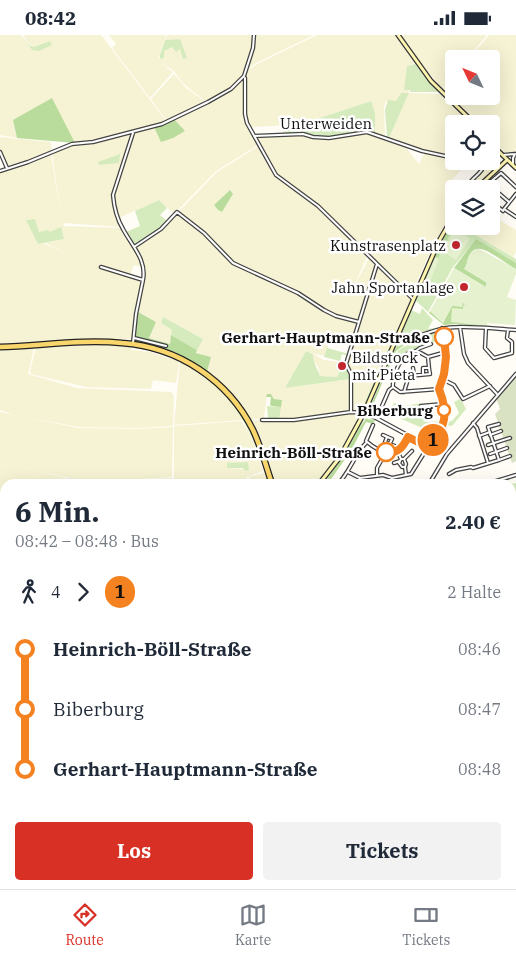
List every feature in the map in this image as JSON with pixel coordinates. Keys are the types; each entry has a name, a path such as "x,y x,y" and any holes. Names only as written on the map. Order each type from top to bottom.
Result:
{"main road":[{"path":"0,347 133,342 166,349 205,373 226,391 239,407 256,438 271,479"}],"street":[{"path":"254,35 253,48 244,76 244,114 247,123 276,175 318,206 413,299"},
{"path":"398,35 431,81 466,115"},
{"path":"0,171 72,144 92,142 162,124 194,110 230,89 244,76"},
{"path":"133,132 113,195 118,218 143,265 143,280 133,342"},
{"name":"Unterweiden","path":"254,136 303,134 328,138 367,132 422,151 445,156"},
{"path":"0,152 7,168"},
{"path":"500,153 508,155 516,153"},
{"path":"500,153 515,168"},
{"path":"500,153 502,161 500,166"},
{"path":"500,167 516,153"},
{"path":"515,168 512,161 516,153"},
{"path":"500,168 506,166 515,168"},
{"path":"471,180 482,170"},
{"path":"486,180 497,170"},
{"path":"492,180 500,173 516,187"},
{"path":"500,194 509,202"},
{"path":"504,209 516,194"},
{"path":"500,208 516,217"},
{"path":"134,247 161,229 177,211 204,233 233,263 298,293 324,311 344,319 359,322"},
{"path":"323,479 340,457 364,413 445,231"},
{"path":"351,412 351,374 346,363 377,265"},
{"path":"101,267 143,280"},
{"path":"397,336 412,338 442,328 460,327 516,330"},
{"path":"460,327 464,354 468,363 498,395"},
{"path":"348,471 360,478 406,475 414,471 427,445 431,443 443,427 444,404 439,389 446,352 442,328"},
{"path":"486,328 485,348 494,358 512,353 514,349 512,342 507,338 508,330"},
{"path":"431,345 404,356 393,381 393,387 397,391 404,392 439,389"},
{"path":"416,351 428,357 446,352"},
{"path":"404,392 409,376 430,374 428,357"},
{"path":"413,368 414,375"},
{"path":"423,375 423,368 429,368"},
{"path":"432,479 447,454 516,374"},
{"path":"442,379 454,385 463,399 490,386"},
{"path":"382,406 389,390 393,387"},
{"path":"421,406 444,404"},
{"path":"262,420 294,421 351,412 364,413 427,445"},
{"path":"473,423 488,463"},
{"path":"498,424 488,427 499,460"},
{"path":"367,443 366,439 373,425"},
{"path":"479,436 501,431"},
{"path":"382,435 392,439 390,443"},
{"path":"387,437 384,442 395,446 402,467 405,467"},
{"path":"367,443 386,452 397,451 403,447 408,437"},
{"path":"488,445 510,438"},
{"path":"342,479 363,446 367,443"},
{"path":"490,453 507,448"},
{"path":"394,463 412,451"},
{"path":"377,476 377,468 386,452"},
{"path":"449,474 456,470 473,468 510,456"},
{"path":"401,460 406,463 406,475"},
{"path":"503,479 516,475"}],"shaded area":[{"path":"0,35 21,35 32,50 50,41 34,47 28,43 23,35 101,35 166,121 92,141 75,143 13,120 17,138 0,135"},
{"path":"109,35 166,35 159,57 167,68 173,72 150,98 112,48 116,44"},
{"path":"167,35 254,35 244,75 226,90 206,101 182,82 173,70 167,67 160,59 163,58 164,51 180,39 165,40"},
{"path":"255,35 314,35 256,63 248,69"},
{"path":"317,35 395,35 415,64 407,66 409,93 401,93 396,101 386,101 384,107 385,137 375,133 375,113 371,101 299,125 250,127 245,111 245,76 248,70"},
{"path":"401,35 487,35 474,50 445,50 445,86 442,89"},
{"path":"489,35 516,35 516,150 510,154 500,149 500,115 469,115 459,105 500,105 500,50 476,50"},
{"path":"174,74 186,88 205,101 166,120 151,99"},
{"path":"244,78 244,114 246,123 258,145 216,171 174,214 159,200 119,218 114,196 133,133 154,127 185,131 175,120 205,106 230,90"},
{"path":"409,93 440,94 445,99 445,105 452,105 462,115 445,115 445,156 389,138"},
{"path":"132,133 113,199 121,227 63,223 64,226 122,228 140,258 143,268 134,265 130,275 143,282 133,339 0,345 0,171 51,154 61,215 52,153 71,145 92,143","holes":["35,219 39,232 49,233 54,231 64,239 45,243 71,256 43,243 38,244"]},
{"path":"367,133 407,147 419,164 425,152 445,157 445,170 461,170 452,180 445,180 445,226 436,239 411,295 318,205 275,173 255,136 304,135 329,138"},
{"path":"0,137 51,142 52,152 7,168 0,151"},
{"path":"259,146 275,175 317,206 367,256 353,289 366,294 358,321 324,310 298,292 290,289 324,311 337,317 357,322 352,342 330,338 325,356 314,354 263,333 306,351 285,388 350,379 349,412 294,420 279,420 281,400 274,399 271,394 267,394 264,419 250,419 229,391 207,372 211,357 195,352 203,339 163,317 161,323 172,330 170,344 149,338 156,322 138,312 145,273 141,257 135,247 161,230 217,172","holes":["230,190 233,194 222,212 214,205"]},
{"path":"483,170 493,170 482,180 473,180"},
{"path":"500,220 516,230 516,252 513,257 476,235 500,235"},
{"path":"369,258 376,265 368,289 355,285"},
{"path":"377,266 411,299 361,411 354,411 352,410 351,374 347,362"},
{"path":"107,344 132,346 131,350 150,352 177,361 179,364 176,383 153,380 151,389 86,387 31,374 30,371 36,348"},
{"path":"34,348 28,374 77,388 171,392 174,395 173,426 136,428 79,427 14,415 0,410 0,349"},
{"path":"313,354 324,360 343,364 337,377 320,376 318,367 312,359"},
{"path":"180,361 215,385 234,406 243,420 174,425"},
{"path":"0,412 79,428 136,429 173,427 172,477 74,479 13,465 67,478 0,479"},
{"path":"352,413 359,413 360,415 349,437 320,479 273,479 264,450 250,420 294,421"},
{"path":"241,421 255,445 263,471 247,477 247,479 174,479 174,426","holes":["248,462 245,469 227,468 227,463"]},
{"path":"266,472 268,479 249,479 249,477"}],"green space":[{"path":"21,35 29,45 34,47 50,41 52,45 39,51 32,50"},
{"path":"180,39 187,58 183,59 180,49 176,52 172,47 164,51 164,58 160,59 165,40"},
{"path":"415,64 438,92 410,92 410,90 404,90 407,66"},
{"path":"401,93 409,93 389,138 387,137 385,110 388,100 396,101"},
{"path":"52,98 75,143 17,138 13,120"},
{"path":"371,101 375,113 375,133 361,132 329,137 283,134 283,126 299,125"},
{"path":"174,119 185,131 161,142 154,127"},
{"path":"120,154 119,163 99,165 98,162"},
{"path":"230,190 233,194 222,212 214,205"},
{"path":"159,200 167,208 160,215 167,221 160,229 134,246 126,232 140,226 135,211"},
{"path":"35,219 39,232 48,230 50,232 61,227 64,239 38,244 26,220"},
{"path":"445,231 434,255 448,235 476,235 516,259 516,263 476,240 453,267 428,312 414,299 440,240"},
{"path":"445,235 450,235 438,258 434,256"},
{"name":"Kunstrasenplatz","path":"452,235 464,235 470,239 456,260 442,251"},
{"path":"476,239 516,263 516,269 489,252 475,250 471,253 467,265 487,283 485,288 454,268"},
{"name":"Jahn Sportanlage","path":"479,249 516,269 516,274 507,297 516,300 515,325 487,323 487,326 451,322 452,308 463,309 464,304 471,308 463,303 462,307 452,306 443,323 430,311 454,268 485,288 487,283 464,269 472,252"},
{"path":"435,257 439,259 429,284 425,282"},
{"path":"462,302 472,308 464,305 463,309 484,326 444,325 429,313 430,311 443,323 452,306"},
{"path":"422,308 433,320 428,329 441,327 413,336 401,335 400,333 411,310 420,314"},
{"path":"138,312 156,322 149,338 170,344 171,335 197,350 196,353 211,357 207,372 173,353 136,343 134,340"},
{"path":"163,317 203,339 197,350 171,335 172,330 161,323"},
{"path":"401,320 364,409 361,411"},
{"path":"438,330 440,331 417,340 404,342 395,349 368,410 377,417 367,411 393,348 398,341 417,338"},
{"path":"434,332 434,334 417,342 404,345 396,351 372,407 380,411 377,417 368,412 395,349 404,342 417,340"},
{"path":"434,334 436,341 406,353 400,361 393,358 402,347"},
{"path":"139,344 176,354 209,373 224,386 237,401 248,416 265,452 273,479 271,479 263,451 234,398 195,365"},
{"path":"134,347 160,352 185,362 207,377 227,395 240,410 251,430 269,479 268,479 255,444 246,426 224,395 210,381 193,369 163,354"},
{"path":"327,348 349,354 348,356 342,354 340,361 324,357"},
{"path":"306,351 313,354 314,363 320,376 337,377 343,364 346,365 350,379 285,388"},
{"path":"516,376 516,461 512,463 495,414 500,409 496,398"},
{"path":"267,394 271,394 274,399 282,400 281,407 270,405 271,397 266,397"},
{"path":"460,399 466,409 452,426 445,425 445,422 452,421 459,413 454,402"},
{"path":"394,403 401,403 405,406 421,403 425,422 443,421 441,428 437,425 432,426 429,431 397,417 394,412 380,412 382,407 392,406"},
{"path":"267,406 281,407 279,420 268,419"},
{"path":"366,418 374,418 375,420 369,419 364,421 338,466 328,479 325,479 343,455 359,426"},
{"path":"366,419 375,420 373,424 366,422 351,451 331,479 328,479 345,454"},
{"path":"248,462 249,471 243,468 227,468 227,463"}],"bus line":[{"name":"1","path":"386,452 390,453 399,450 408,437 424,445 429,445 442,429 444,424 443,399 439,389 444,374 446,357 444,337"}],"place":[{"name":"Kunstrasenplatz","path":"456,245"},
{"name":"Jahn Sportanlage","path":"464,287"},
{"name":"Gerhart-Hauptmann-Straße","path":"444,337"},
{"name":"Bildstock mit Pieta","path":"342,366"},
{"name":"Biberburg","path":"444,410"},
{"name":"Heinrich-Böll-Straße","path":"386,452"}]}
